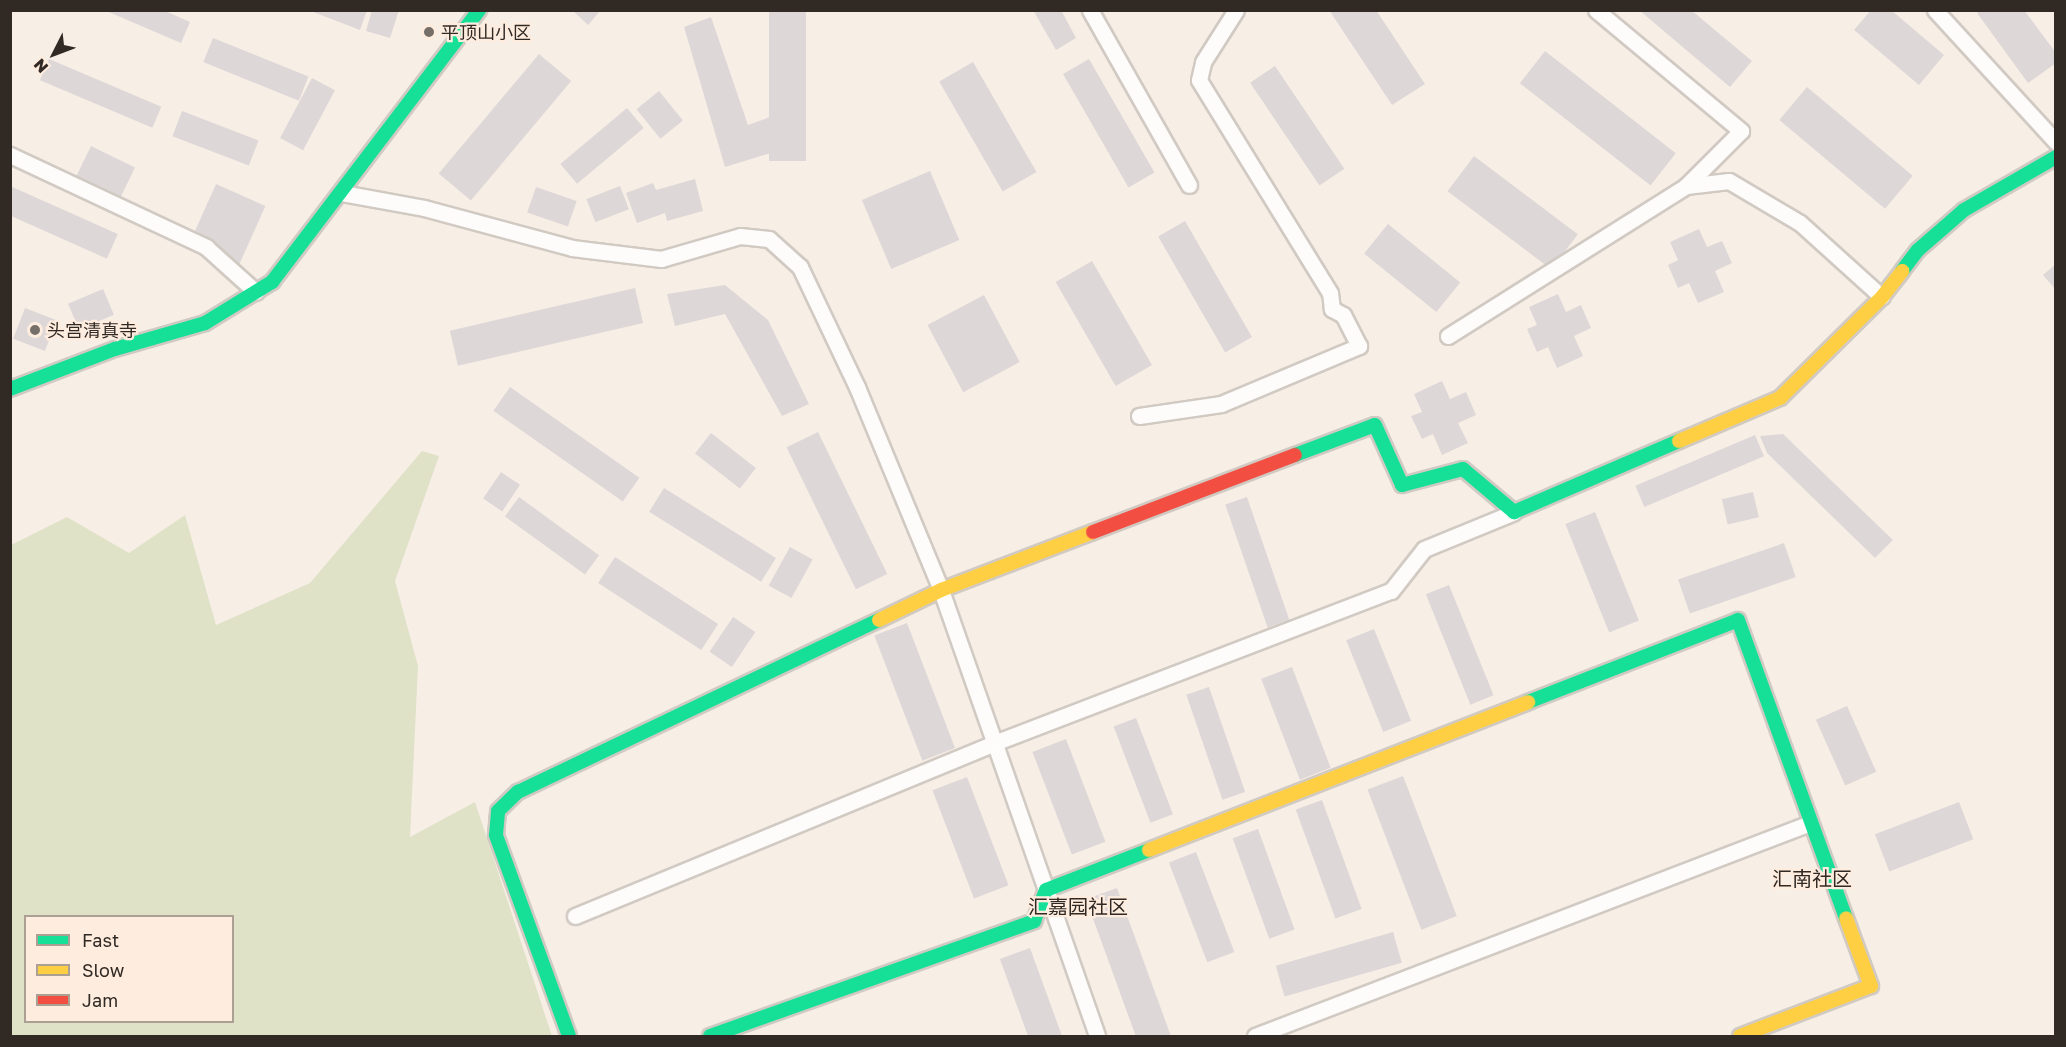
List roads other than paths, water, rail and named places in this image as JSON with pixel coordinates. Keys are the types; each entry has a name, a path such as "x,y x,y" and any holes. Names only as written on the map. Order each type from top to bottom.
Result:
{"street":[{"path":"10,389 115,349 205,323 272,282 342,193 479,10"},
{"path":"1090,10 1189,184"},
{"path":"1139,416 1221,404 1359,346 1343,315 1332,309 1330,292 1199,80 1203,62 1236,10"},
{"path":"1448,336 1686,186 1741,131 1596,10"},
{"path":"1935,10 2055,142"},
{"path":"10,155 206,247 255,292"},
{"path":"575,916 994,743 1391,591 1424,549 1780,398 1882,297 1918,250 1964,210 2055,157"},
{"path":"1686,186 1729,181 1800,223 1882,297"},
{"path":"342,193 424,208 572,248 661,259 740,236 769,239 800,267 857,387 941,590 1097,1036"},
{"path":"569,1036 496,834 498,810 519,792 941,590 1375,425 1402,485 1463,469 1514,512"},
{"path":"710,1036 1034,921 1046,890 1738,620 1871,986 1740,1036"},
{"path":"1255,1036 1810,823"}],"place":[{"name":"平顶山小区","path":"429,32"},
{"name":"头宫清真寺","path":"35,330"}],"district":[{"name":"汇南社区","path":"1812,878"},
{"name":"汇嘉园社区","path":"1078,906"}]}
